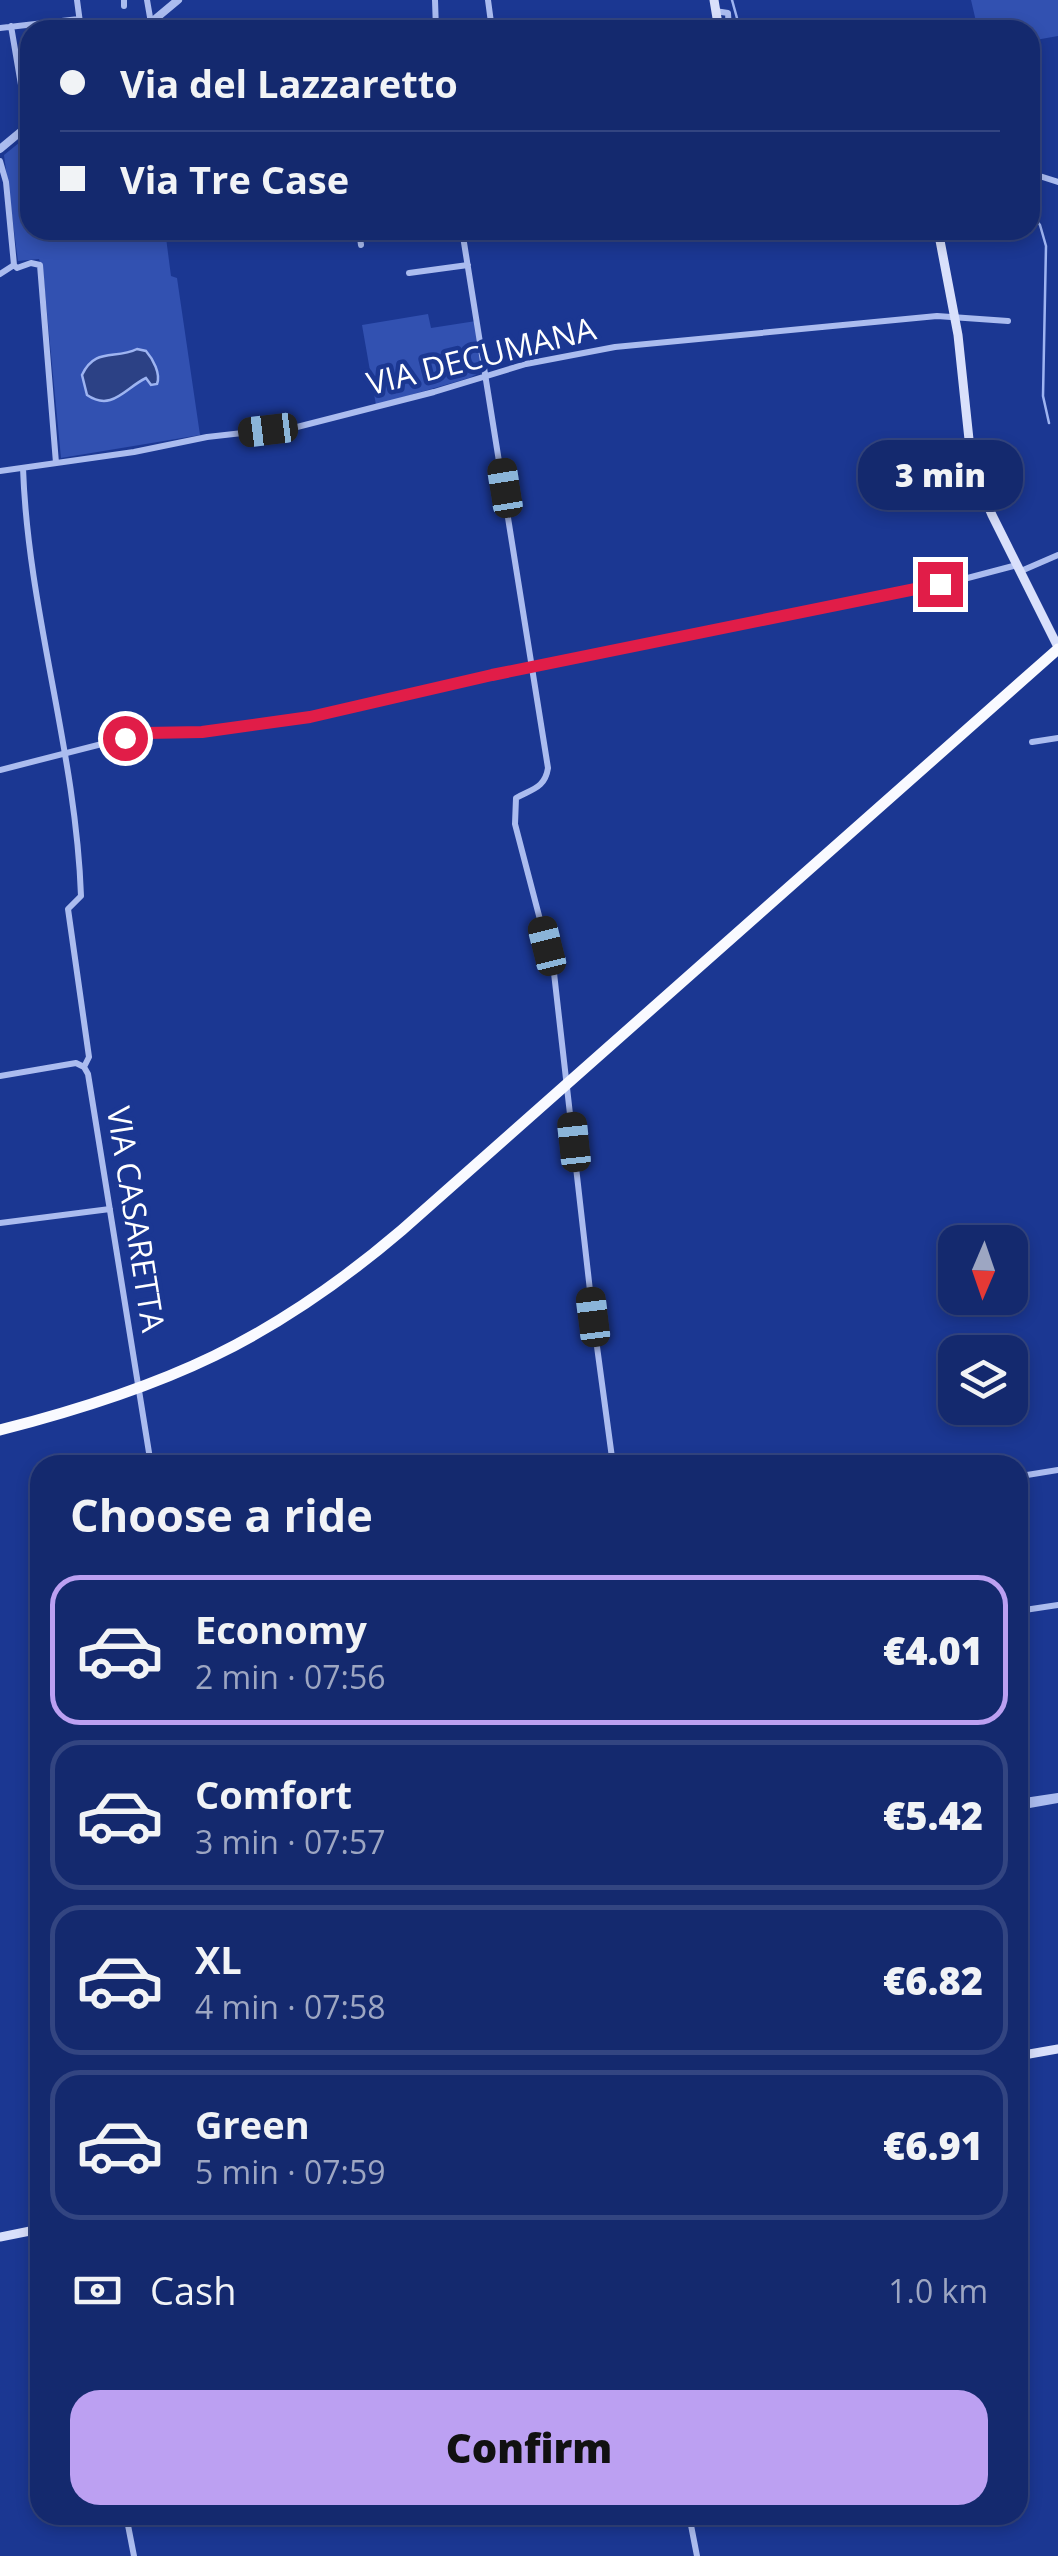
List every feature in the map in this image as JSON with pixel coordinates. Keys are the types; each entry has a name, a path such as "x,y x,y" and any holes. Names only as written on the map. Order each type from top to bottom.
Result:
{"highway":[{"path":"0,1430 96,1405 166,1380 254,1338 330,1288 402,1230 1058,648"}],"main road":[{"path":"940,240 955,317 972,468 1058,648"},
{"path":"1028,2054 1058,2048"},
{"path":"0,2238 30,2231"}],"street":[{"path":"62,20 79,18 77,0"},
{"path":"155,20 178,0"},
{"path":"0,28 20,25"},
{"path":"11,26 20,76"},
{"path":"0,150 20,133"},
{"path":"0,161 6,182 14,266"},
{"path":"360,240 361,245"},
{"path":"464,240 548,768 546,780 538,788 516,798 515,824 554,973 613,1455"},
{"path":"0,274 14,266 40,265 56,463"},
{"path":"409,273 468,265"},
{"name":"VIA DECUMANA","path":"0,471 207,437 298,427 526,364 615,347 955,317 1008,321"},
{"path":"23,468 80,876 80,896 68,909 89,1057 84,1067"},
{"path":"0,770 145,733 202,732 310,717 1019,568 1058,555"},
{"path":"1032,742 1058,738"},
{"name":"VIA CASARETTA","path":"0,1076 76,1062 84,1067 149,1455"},
{"path":"0,1223 110,1209"},
{"path":"1028,1475 1058,1470"},
{"path":"1028,1610 1058,1605"},
{"path":"1028,1802 1058,1798"},
{"path":"128,2525 134,2556"},
{"path":"691,2525 697,2556"}],"shaded area":[{"path":"971,0 1058,0 1058,36 1040,39 1040,20 976,20"},
{"path":"20,142 20,240 166,240 171,276 177,278 200,435 61,458 43,271 39,259 18,261 4,155"},
{"path":"428,314 431,328 476,321 483,371 376,405 362,325"},
{"path":"137,349 146,351 151,358 157,384 151,385 146,378 111,400 96,400 87,395 82,375 87,366 99,357"}],"waterway":[{"path":"732,0 738,20"},
{"path":"1040,225 1046,246 1043,396 1049,423"}],"route":[{"path":"125,738 310,717 492,675 940,584"}]}
